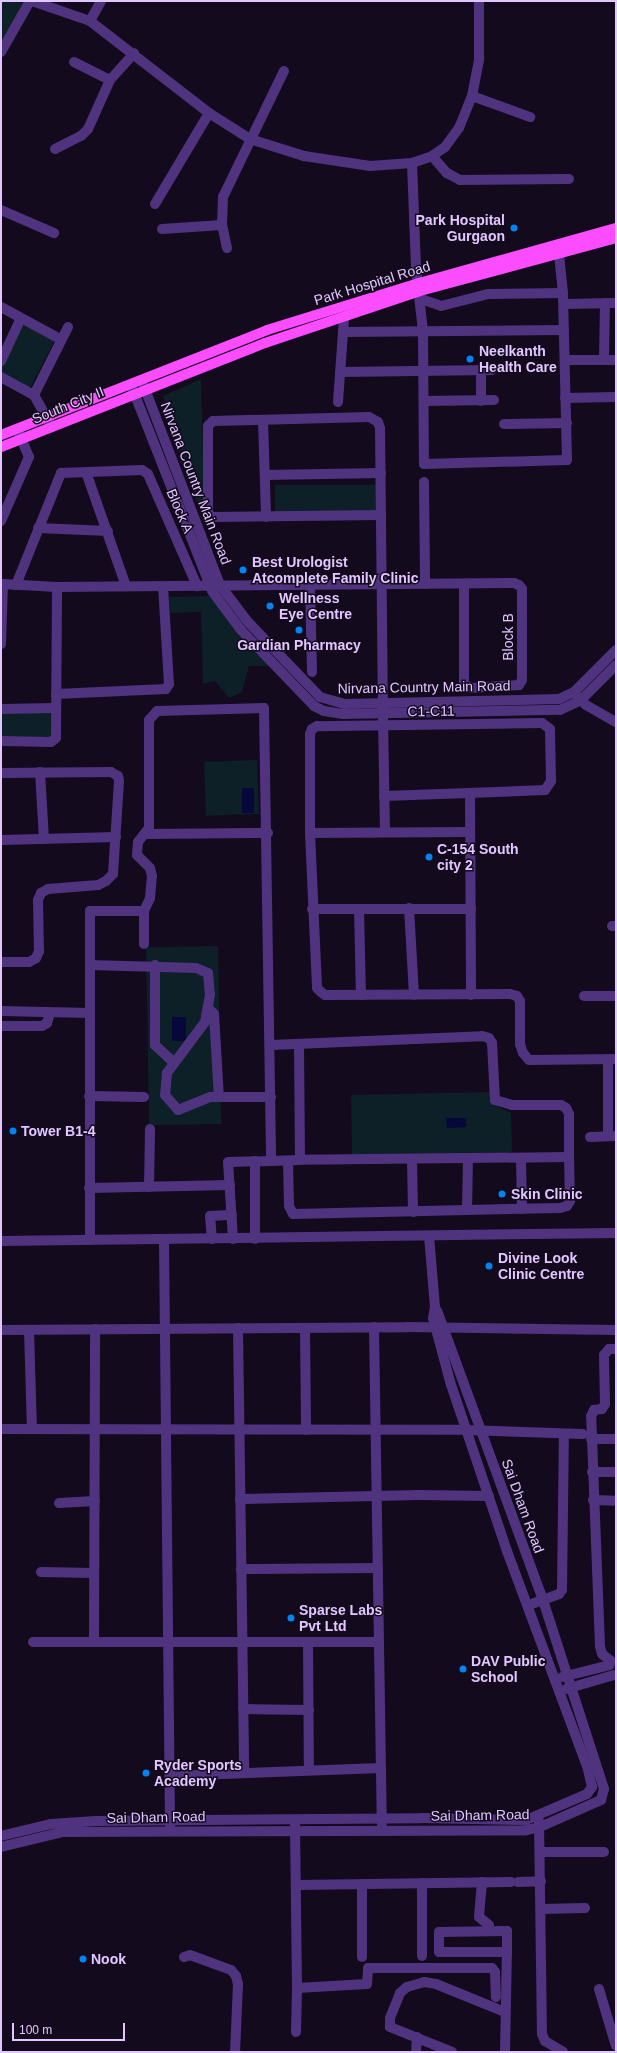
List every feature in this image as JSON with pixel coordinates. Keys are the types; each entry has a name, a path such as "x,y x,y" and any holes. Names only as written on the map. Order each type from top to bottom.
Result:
{"main road":[{"name":"Park Hospital Road","path":"144,385 267,330 420,291 559,249 616,228"},
{"name":"Park Hospital Road","path":"559,249 616,238"},
{"name":"Park Hospital Road","path":"144,385 420,291"},
{"name":"South City II","path":"1,435 48,417 144,385"},
{"name":"South City II","path":"1,447 52,427 133,389"}],"street":[{"path":"1,52 32,1 90,21 134,53 209,113 250,139 304,156 337,163 370,166 412,163 432,156 453,137 472,96 479,59 479,1"},
{"path":"90,21 101,1"},
{"path":"55,149 81,136 88,129 110,80 134,53"},
{"path":"74,62 110,80"},
{"path":"227,248 222,225 223,197 284,71"},
{"path":"472,96 530,117"},
{"path":"154,204 209,113"},
{"path":"432,156 447,173 460,180 569,179"},
{"path":"412,163 423,331 424,464 562,462 567,460 564,293 559,249"},
{"path":"1,210 54,233"},
{"path":"162,229 222,225"},
{"path":"420,291 441,306 488,294 564,293"},
{"path":"604,360 605,303"},
{"path":"564,304 616,303"},
{"path":"1,308 60,339"},
{"path":"1,361 21,318"},
{"path":"338,402 344,318"},
{"path":"34,394 60,339 68,327"},
{"path":"343,332 564,330"},
{"path":"565,360 616,360"},
{"path":"340,372 492,370"},
{"path":"481,371 481,400"},
{"path":"1,377 34,394 48,417 52,427"},
{"name":"Nirvana Country Main Road","path":"144,385 215,585"},
{"name":"Nirvana Country Main Road","path":"133,389 215,585 240,629 314,706 333,714 383,711 554,710 567,708 616,650"},
{"path":"565,398 616,397"},
{"path":"424,401 494,400"},
{"path":"381,515 214,518 208,512 208,426 213,421 368,417 376,420 380,428 385,832"},
{"path":"263,420 266,517"},
{"path":"504,424 567,423"},
{"path":"1,521 29,457 17,429"},
{"name":"Block A","path":"16,585 61,473 142,470 148,474 197,586"},
{"path":"86,472 108,531 126,586"},
{"path":"265,475 381,473"},
{"path":"424,482 425,584"},
{"path":"38,528 108,531"},
{"name":"Block B","path":"197,586 514,583 521,587 522,680 519,685 471,688 464,684 464,584"},
{"path":"1,644 3,584 57,587 197,586"},
{"path":"310,584 312,672"},
{"path":"1,741 54,741 57,587"},
{"path":"56,694 166,689 169,684 164,587"},
{"name":"Nirvana Country Main Road","path":"577,696 616,665"},
{"path":"577,696 615,721"},
{"path":"144,944 144,910 150,898 152,876 150,868 137,855 140,837 145,834 149,828 148,726 154,712 259,706 264,708 266,712 268,833 271,1161"},
{"path":"1,708 55,708"},
{"name":"C1-C11","path":"310,833 310,734 317,726 383,711 542,723 548,726 551,733 551,781 545,790 470,794"},
{"path":"40,772 44,839"},
{"path":"1,773 40,772 115,774 119,781 113,874 106,882 98,885 48,889 41,893 38,900 38,951 36,958 29,962 1,962"},
{"path":"384,796 470,794 471,995"},
{"path":"470,832 310,833 312,909 317,988 325,995 510,994 517,996 520,1001 520,1044 522,1054 529,1060 612,1059 612,1136 590,1137"},
{"path":"145,834 268,833"},
{"path":"1,840 116,837"},
{"path":"409,908 414,995"},
{"path":"312,909 471,908"},
{"path":"359,909 361,994"},
{"path":"90,1240 89,1096 91,910 144,910"},
{"path":"90,965 155,965 196,968 208,973 210,994 205,1022 167,1073 165,1095 178,1110 211,1097 271,1096"},
{"path":"155,965 155,1045 174,1063"},
{"path":"584,996 616,996"},
{"path":"208,1008 214,1014 219,1097"},
{"path":"1,1011 46,1011 50,1014 90,1013"},
{"path":"1,1026 42,1026 47,1023 50,1014"},
{"path":"271,1045 482,1036 489,1038 492,1043 495,1100 512,1105 561,1105 566,1108 569,1114 570,1201 567,1206 522,1209 294,1214 289,1206 288,1161"},
{"path":"299,1044 300,1160"},
{"path":"89,1096 144,1097"},
{"path":"148,1187 150,1129"},
{"path":"233,1239 228,1162 569,1157"},
{"path":"467,1210 468,1158"},
{"path":"521,1158 522,1209"},
{"path":"412,1159 413,1212"},
{"path":"255,1161 255,1239"},
{"path":"89,1188 230,1186"},
{"path":"212,1239 210,1216 232,1215"},
{"path":"1,1241 255,1239 616,1233"},
{"name":"Sai Dham Road","path":"3,1841 51,1824 170,1820 382,1818 526,1820 587,1794 592,1787 590,1774 507,1551 466,1430 439,1328 435,1307 429,1236"},
{"path":"164,1240 170,1831"},
{"path":"374,1327 380,1642 381,1830"},
{"path":"1,1330 374,1327 616,1330"},
{"path":"238,1328 244,1773"},
{"path":"305,1328 306,1430"},
{"name":"Sai Dham Road","path":"3,1841 63,1832 526,1830 540,1827 601,1800 604,1789 543,1600 480,1430 439,1328"},
{"path":"94,1642 95,1329"},
{"path":"29,1330 32,1429"},
{"path":"613,1666 602,1654 600,1646 592,1472 587,1436 591,1413 602,1409 605,1404 604,1355 609,1349 616,1348"},
{"path":"1,1429 480,1430 564,1434 616,1439"},
{"path":"528,1605 543,1600 562,1590 564,1434"},
{"path":"592,1472 616,1472"},
{"path":"240,1499 377,1495 489,1496"},
{"path":"593,1500 616,1501"},
{"path":"59,1503 94,1501"},
{"path":"241,1569 378,1568"},
{"path":"41,1572 94,1573"},
{"path":"33,1642 380,1642"},
{"path":"308,1642 309,1770"},
{"path":"555,1679 567,1675 613,1666"},
{"path":"559,1690 572,1687 613,1666"},
{"path":"243,1709 308,1710"},
{"path":"170,1776 381,1768"},
{"path":"592,1787 601,1800"},
{"path":"538,1816 541,1852 542,2034 545,2041 563,2052"},
{"path":"294,1819 297,1885 296,2032"},
{"path":"541,1852 604,1852"},
{"path":"297,1885 541,1881"},
{"path":"482,1882 479,1916 489,1925"},
{"path":"422,1883 422,1956"},
{"path":"362,1884 362,1957"},
{"path":"541,1909 585,1908"},
{"path":"505,2052 507,1952 507,1931 439,1932 439,1952 507,1952"},
{"path":"184,1957 190,1955 230,1970 236,1976 238,1984 236,2052"},
{"path":"297,1988 367,1984 368,1968 488,1967 495,1972 496,1998"},
{"path":"452,2052 417,2036 390,2027 390,2018 400,1993 415,1984 424,1982 448,1988 506,2012"},
{"path":"599,1989 616,2046"},
{"path":"416,2052 417,2036"}],"shaded area":[{"path":"1,1 26,3 1,53"},
{"path":"23,324 55,340 29,390 1,375 1,367"},
{"path":"201,379 205,527 163,396"},
{"path":"275,485 377,485 377,517 275,517"},
{"path":"210,596 236,633 270,666 249,666 242,692 229,698 215,681 203,684 201,612 170,613 169,597"},
{"path":"2,712 54,712 54,738 2,738"},
{"path":"257,760 259,814 206,816 204,762"},
{"path":"242,788 254,788 254,813 242,813"},
{"path":"218,946 221,1124 149,1125 146,947"},
{"path":"172,1017 186,1017 186,1041 172,1041"},
{"path":"491,1092 491,1103 511,1113 512,1152 352,1155 351,1095"},
{"path":"446,1118 466,1118 466,1127 447,1128"}],"place":[{"name":"Park Hospital Gurgaon","path":"514,228"},
{"name":"Neelkanth Health Care","path":"470,359"},
{"name":"Best Urologist Atcomplete Family Clinic","path":"243,570"},
{"name":"Wellness Eye Centre","path":"270,606"},
{"name":"Gardian Pharmacy","path":"299,630"},
{"name":"C-154 South city 2","path":"429,857"},
{"name":"Tower B1-4","path":"13,1131"},
{"name":"Skin Clinic","path":"502,1194"},
{"name":"Divine Look Clinic Centre","path":"489,1266"},
{"name":"Sparse Labs Pvt Ltd","path":"291,1618"},
{"name":"DAV Public School","path":"463,1669"},
{"name":"Ryder Sports Academy","path":"146,1773"},
{"name":"Nook","path":"83,1959"}]}
